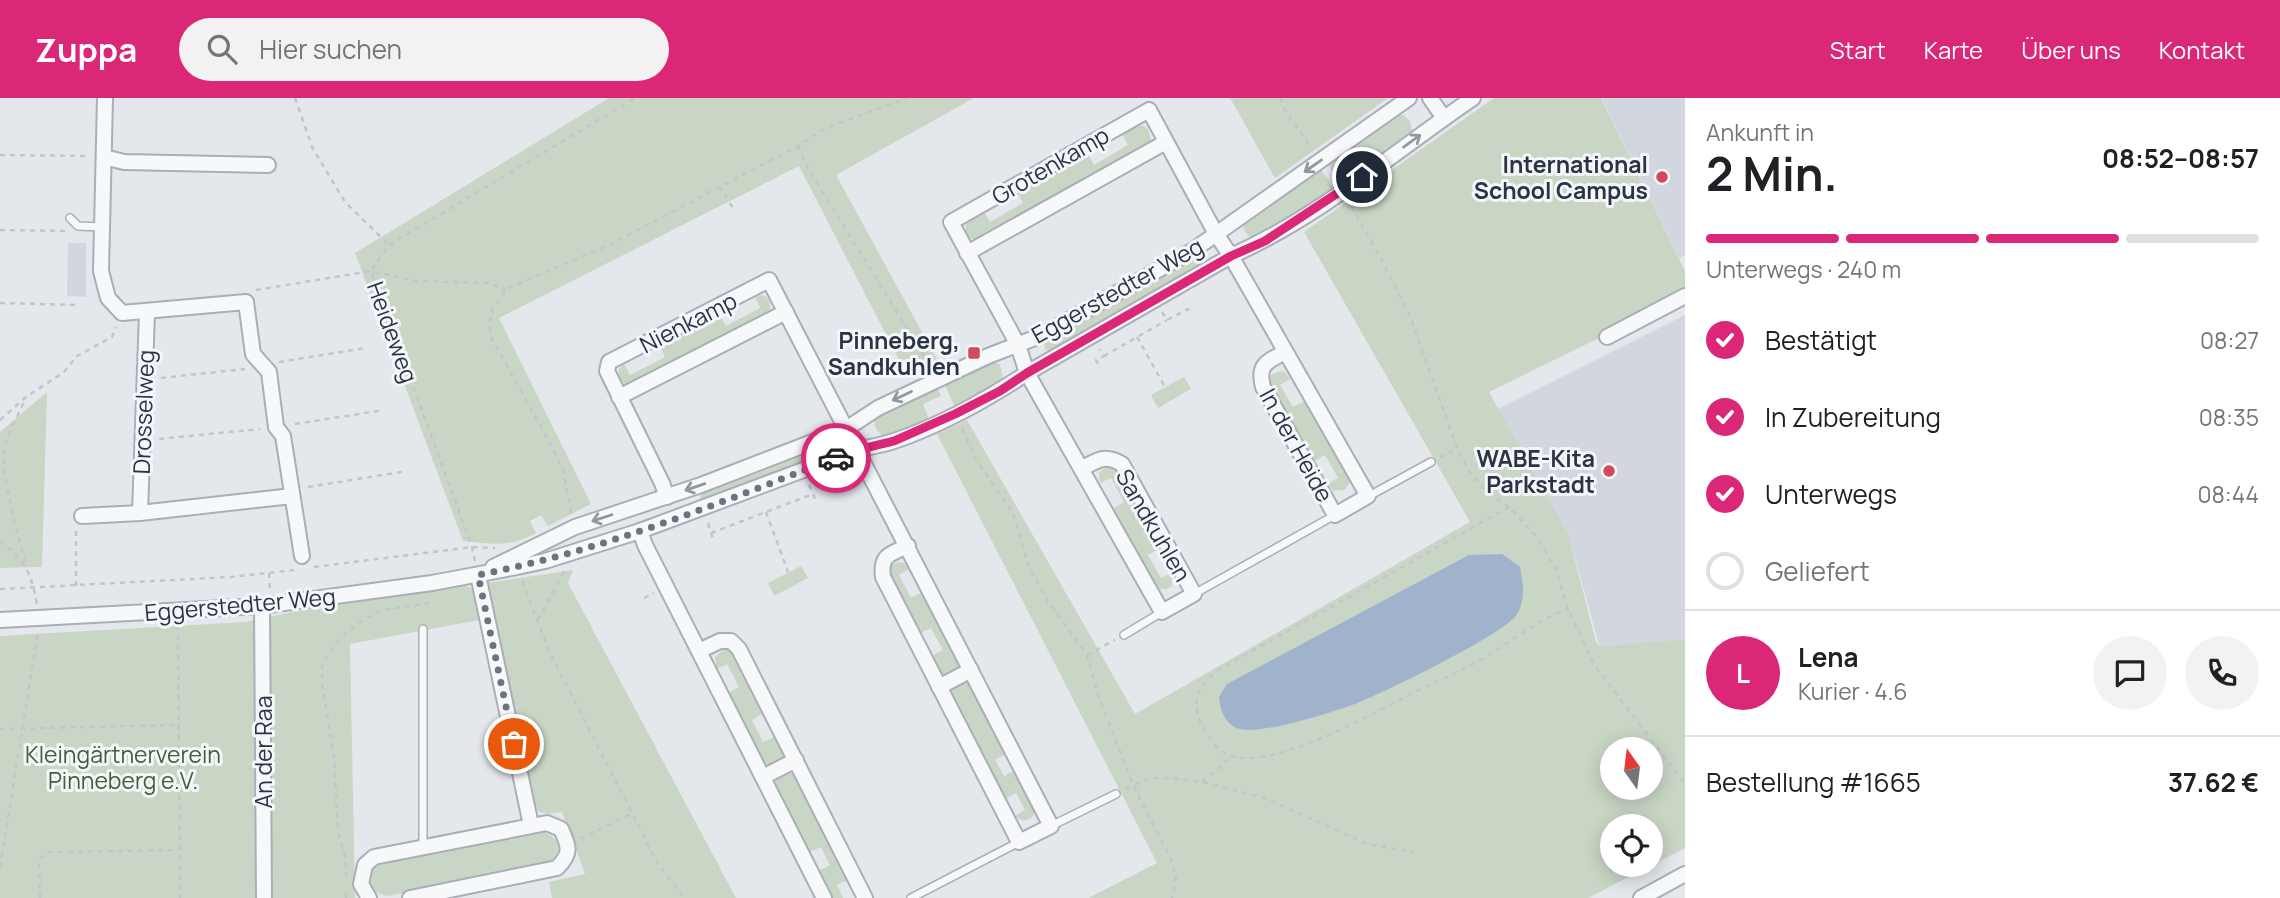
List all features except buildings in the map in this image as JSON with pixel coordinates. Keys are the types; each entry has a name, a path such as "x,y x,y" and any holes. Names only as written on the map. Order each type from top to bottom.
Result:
{"street":[{"path":"105,98 101,271 108,298 122,313 246,302 253,354 269,372 276,427 284,436 302,556"},
{"name":"Eggerstedter Weg","path":"478,575 575,527 667,497 846,429 877,408 1040,336 1180,258 1409,98"},
{"path":"1430,98 1444,118"},
{"name":"Eggerstedter Weg","path":"0,620 262,606 478,575 545,561 646,529 857,450 894,441 1000,391 1231,256 1265,241 1342,192 1473,98"},
{"name":"Grotenkamp","path":"1018,345 951,222 1149,110 1216,233"},
{"name":"Grotenkamp","path":"967,253 1166,142"},
{"path":"104,157 124,162 268,165"},
{"name":"Eggerstedter Weg","path":"1216,233 1231,256"},
{"name":"In der Heide","path":"1231,256 1368,496 1335,515 1263,387 1259,375 1264,364 1285,352"},
{"name":"Nienkamp","path":"667,497 607,371 609,362 769,280 846,429"},
{"path":"1606,337 1685,296"},
{"name":"Drosselweg","path":"140,513 147,312"},
{"name":"Nienkamp","path":"619,397 786,312"},
{"name":"Eggerstedter Weg","path":"1018,345 1027,373"},
{"name":"Sandkuhlen","path":"1027,373 1081,469 1162,612 1194,594 1122,464 1112,458 1099,459 1081,469"},
{"path":"846,429 908,545 1051,826 1018,842 883,577 881,566 886,557 908,545"},
{"path":"82,516 140,513 292,493"},
{"path":"644,505 645,545 824,898"},
{"path":"478,575 531,825"},
{"name":"An der Raa","path":"262,606 264,898"},
{"path":"699,651 720,641 731,641 739,649 865,898"},
{"path":"939,687 971,670"},
{"path":"763,777 796,760"},
{"path":"369,898 361,884 365,865 374,857 547,823 561,829 568,845 566,859 557,868 410,898"},
{"path":"1641,898 1685,874"}],"lane":[{"path":"71,218 79,226 102,230"},
{"path":"1368,496 1431,462"},
{"path":"1194,594 1335,515"},
{"path":"1124,635 1162,612"},
{"path":"423,629 423,848"},
{"path":"1051,826 1116,794"},
{"path":"911,898 1018,842"}],"path":[{"path":"295,98 313,149 345,202 389,245"},
{"name":"Heideweg","path":"478,575 472,547 371,271 389,245 635,98"},
{"path":"572,518 564,473 492,339 489,325 493,308 506,289 611,244 798,146 824,129 907,98"},
{"path":"1280,98 1283,107 1320,161"},
{"path":"798,146 809,170 938,379"},
{"path":"0,155 104,157"},
{"path":"719,186 735,211"},
{"path":"1342,192 1380,255 1410,316 1457,448 1469,471 1487,492 1509,507 1536,536 1556,569 1568,609 1595,666 1685,783"},
{"path":"0,230 102,230"},
{"path":"246,302 250,292 371,271 417,281 488,283 506,289"},
{"path":"0,303 77,305"},
{"path":"1098,364 1096,360 1167,320 1188,309 1190,313"},
{"path":"1162,312 1167,320"},
{"path":"0,419 26,397 64,372 77,356 112,337 122,313"},
{"path":"1137,337 1165,387"},
{"path":"1099,347 1104,356"},
{"path":"144,379 264,367 289,359 366,348"},
{"path":"0,867 39,619 34,587 25,565 11,500 4,454 10,432 26,397"},
{"path":"142,441 276,427 384,410"},
{"path":"955,414 976,460 1013,513 1029,567 1047,600 1087,655 1098,695 1133,785 1172,861 1176,880 1172,898"},
{"path":"1431,462 1457,448"},
{"path":"292,493 407,471"},
{"path":"809,484 816,501"},
{"path":"711,533 813,494"},
{"path":"1509,507 1215,672 1201,684 1195,701 1199,720 1214,744 1231,757 1248,758 1287,750 1331,734 1482,659 1552,615 1568,609"},
{"path":"766,512 788,572"},
{"path":"76,586 76,524 82,516"},
{"path":"708,523 713,539"},
{"path":"0,541 25,565"},
{"path":"0,589 231,577 472,547 498,548"},
{"path":"537,621 566,567"},
{"path":"519,575 550,653 658,864 684,898"},
{"path":"346,878 345,856 338,832 334,756 322,684 323,667 330,651 345,634 365,619 383,610 429,603"},
{"path":"177,611 180,898"},
{"path":"1087,655 1124,635"},
{"path":"0,729 177,725"},
{"path":"1202,782 1231,757"},
{"path":"1116,794 1150,778 1202,782 1265,798 1367,844 1413,852"},
{"path":"568,845 632,813"},
{"path":"40,898 39,859 49,852 179,850"},
{"path":"346,889 346,898"}],"shaded area":[{"name":"International School Campus","path":"1685,98 1685,255 1679,258 1602,99"},
{"path":"68,243 86,243 86,297 67,296"},
{"name":"WABE-Kita Parkstadt","path":"1685,315 1685,639 1600,648 1568,533 1498,409"}],"green space":[{"path":"609,98 974,98 836,175 940,365 909,379 799,166 499,318 591,504 548,526 541,515 530,521 536,533 517,541 500,544 463,541 355,253"},
{"path":"1230,98 1388,98 1275,178"},
{"path":"1494,98 1601,98 1685,271 1685,296 1489,392 1568,533 1596,642 1600,647 1685,639 1685,848 1663,859 1663,814 1600,814 1600,877 1629,877 1588,898 1088,898 1157,863 937,434 967,420 1135,714 1470,522 1304,232"},
{"path":"1397,114 1410,121 1413,134 1343,186 1327,163"},
{"path":"1137,126 1148,129 1151,140 1148,145 978,240 966,233 967,222 984,212 990,222 1023,203 1018,193 1031,186 1029,182 1073,158 1076,162 1088,154 1094,165 1128,145 1122,134"},
{"path":"1319,167 1336,191 1257,240 1248,235 1243,227 1243,220"},
{"path":"1198,254 1203,257 1205,264 1055,351 1045,350 1044,340"},
{"path":"762,295 768,298 770,303 767,316 632,385 626,385 621,380 619,369 624,364 630,375 665,357 660,346 668,342 666,338 710,315 712,319 720,315 726,326 760,308 755,297"},
{"path":"991,360 1000,365 1002,383 955,407 943,381"},
{"path":"1285,372 1290,379 1280,385 1293,407 1306,400 1349,478 1350,483 1344,490 1334,491 1328,484 1338,478 1325,455 1313,462 1269,384 1271,375"},
{"path":"1184,377 1191,389 1158,408 1151,395"},
{"path":"936,385 941,396 923,404 929,419 892,436 884,437 878,431 874,417"},
{"path":"47,392 42,567 0,568 0,432"},
{"path":"822,445 827,451 826,456 704,501 700,498 703,489"},
{"path":"1109,466 1118,472 1159,545 1160,548 1148,555 1161,578 1171,573 1172,586 1167,589 1154,586 1112,509 1124,502 1111,478 1100,483 1099,472"},
{"path":"898,562 904,563 909,569 899,575 911,598 925,591 959,660 955,671 950,675 939,673 930,657 943,650 931,628 918,634 890,578 888,571"},
{"path":"801,566 808,578 774,596 768,583"},
{"path":"573,570 568,583 736,898 552,898 549,882 585,874 562,812 539,812 534,805 487,583"},
{"name":"Kleingärtnerverein Pinneberg e.V.","path":"464,585 473,589 479,620 350,644 355,898 0,898 0,636 245,622"},
{"path":"723,650 730,650 735,654 764,713 752,720 763,742 776,736 784,756 776,763 770,765 760,761 726,694 739,687 727,664 717,669 715,657"},
{"path":"963,682 972,685 1007,753 995,760 1004,776 1016,770 1035,806 1034,814 1029,819 1022,820 1015,816 1025,810 1016,793 1003,800 950,696 951,690"},
{"path":"785,773 797,776 849,879 837,885 843,898 831,898 817,872 830,865 821,847 808,853 774,786 778,776"},
{"path":"539,831 552,836 558,845 556,856 545,865 388,896 371,887 370,876 377,866 384,862"}],"water":[{"path":"1502,554 1520,567 1523,597 1517,614 1491,635 1390,688 1330,712 1277,726 1246,730 1236,728 1226,719 1219,697 1227,684 1469,555"}],"way so far":[{"path":"514,744 478,575 545,561 640,531 836,458"}],"place":[{"name":"International School Campus","path":"1662,177"},
{"name":"Pinneberg, Sandkuhlen","path":"974,353"},
{"name":"WABE-Kita Parkstadt","path":"1609,471"}],"route":[{"path":"836,458 894,441 1000,391 1231,256 1265,241 1362,177"}]}
